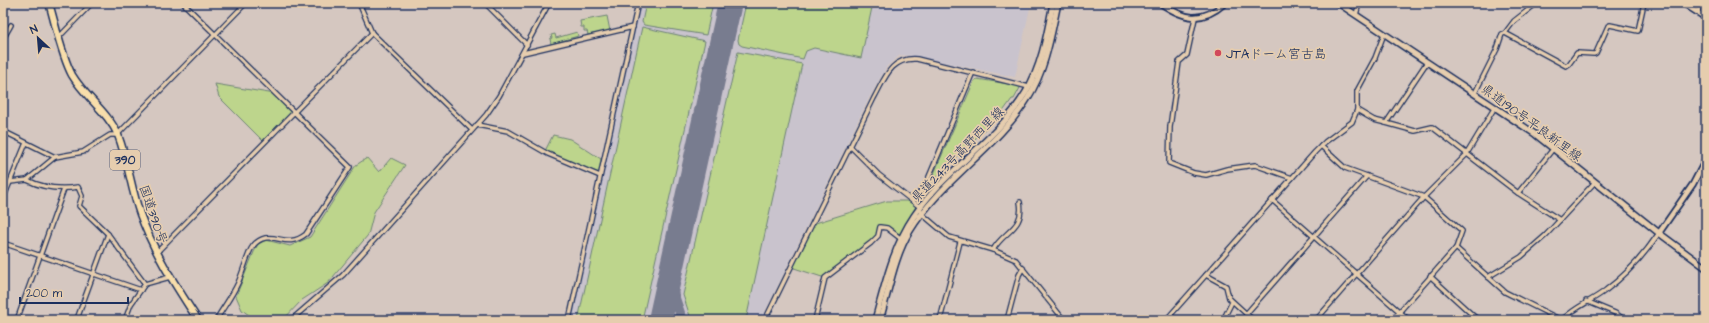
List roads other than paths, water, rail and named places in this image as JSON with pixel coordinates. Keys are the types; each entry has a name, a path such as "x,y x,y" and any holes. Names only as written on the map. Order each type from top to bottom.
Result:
{"highway":[{"name":"国道390号","path":"49,3 73,76 109,119 117,135 139,213 156,253 198,320"}],"main road":[{"name":"県道243号高野西里線","path":"875,320 900,238 920,207 1007,118 1029,87 1041,58 1053,3"},
{"name":"県道243号高野西里線","path":"880,320 900,254 909,232 942,191 1011,121 1029,97 1044,64 1058,3"},
{"name":"県道190号平良新里線","path":"1338,3 1515,120 1706,268"}],"street":[{"path":"59,37 92,3"},
{"path":"183,3 349,165 350,169 306,234 301,238 291,241 265,238 256,242 251,250 234,290 216,320"},
{"path":"10,182 27,180 55,157 83,152 110,135 117,135 246,3"},
{"path":"359,3 372,33 472,130"},
{"path":"484,3 527,45"},
{"path":"291,320 343,275 477,125 493,105 523,53 549,3"},
{"path":"569,320 638,3"},
{"path":"1160,3 1179,15 1195,18 1211,14 1225,3"},
{"path":"1356,15 1359,3"},
{"path":"1475,93 1497,49 1502,34 1505,33 1514,21 1538,3"},
{"path":"1505,33 1566,66 1577,53 1596,53 1608,26 1610,25 1638,31 1644,3"},
{"path":"1683,3 1698,11 1706,18"},
{"path":"1698,11 1700,3"},
{"path":"1195,18 1187,55 1179,62 1170,127 1169,163 1194,173 1206,175 1234,168 1255,165 1292,178"},
{"path":"3,39 12,25"},
{"path":"523,53 633,27"},
{"path":"156,253 372,33"},
{"path":"1166,320 1321,146 1352,122 1357,110 1357,91 1375,58 1384,34"},
{"path":"765,320 883,80 895,63 905,59 917,59 1029,87"},
{"path":"1386,123 1426,62"},
{"path":"913,201 926,184 973,72"},
{"path":"1316,320 1424,197 1466,155 1495,108"},
{"path":"1357,110 1374,120 1415,131 1432,128 1518,193 1560,220"},
{"path":"477,125 508,131 548,154 600,176"},
{"path":"3,131 55,157"},
{"path":"3,199 26,143"},
{"path":"850,146 879,175 920,207 922,214 949,237 960,242 993,250 1016,260 1064,320"},
{"path":"1321,146 1345,168 1424,197 1462,231 1456,248 1392,320"},
{"path":"1518,193 1553,149"},
{"path":"1456,248 1505,292 1562,320 1586,301 1604,291 1650,247 1693,184 1706,159"},
{"path":"1246,314 1367,176"},
{"path":"27,180 37,185 64,189 78,187 82,196 79,206 108,234 145,284"},
{"path":"1488,277 1521,257 1546,235 1595,182"},
{"path":"17,320 64,189"},
{"path":"1272,200 1409,320"},
{"path":"993,250 1000,239 1011,230 1019,220 1021,210 1020,202"},
{"path":"815,320 825,278 871,243 878,236 880,227 887,228 900,238"},
{"path":"77,320 108,234"},
{"path":"940,320 960,242"},
{"path":"3,243 141,290"},
{"path":"1008,320 1019,275 1023,268"},
{"path":"1206,275 1226,286 1229,298 1232,302 1253,320"},
{"path":"1430,276 1478,320"},
{"path":"125,320 131,304 145,284 170,277"},
{"path":"1586,301 1615,313 1625,320"},
{"path":"1223,320 1232,302"},
{"path":"64,320 93,320"}],"place":[{"name":"JTAドーム宮古島","path":"1218,53"}]}
